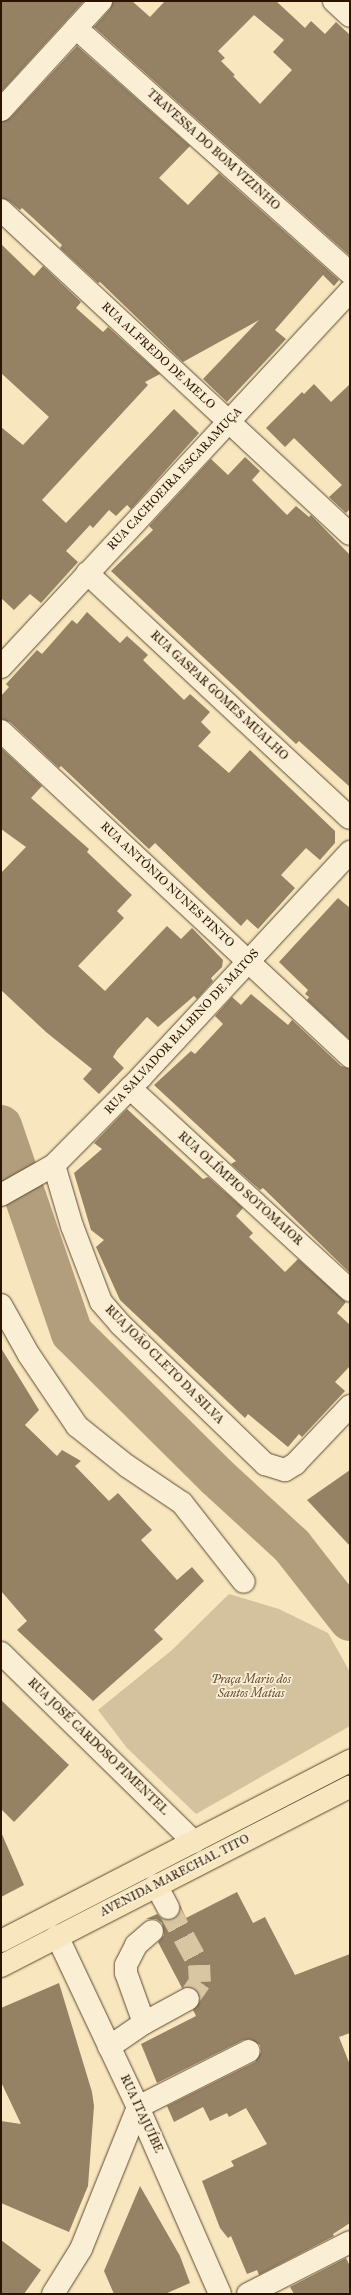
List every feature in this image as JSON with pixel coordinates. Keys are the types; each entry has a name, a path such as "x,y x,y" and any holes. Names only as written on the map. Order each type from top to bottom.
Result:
{"main road":[{"name":"AVENIDA MARECHAL TITO","path":"1,1941 350,1762"},
{"name":"AVENIDA MARECHAL TITO","path":"1,1966 156,1885 350,1787"},
{"path":"57,1936 55,1928 63,1917 142,1876 148,1865"}],"street":[{"path":"1,110 101,1"},
{"path":"334,1 350,16"},
{"name":"TRAVESSA DO BOM VIZINHO","path":"76,28 350,273"},
{"name":"RUA ALFREDO DE MELO","path":"1,210 350,534"},
{"name":"RUA CACHOEIRA ESCARAMUÇA","path":"1,667 350,291"},
{"name":"RUA GASPAR GOMES MUALHO","path":"87,573 350,818"},
{"name":"RUA ANTÔNIO NUNES PINTO","path":"1,731 249,961 350,1057"},
{"name":"RUA SALVADOR BALBINO DE MATOS","path":"1,1195 46,1170 130,1088 350,852"},
{"name":"RUA OLÍMPIO SOTOMAIOR","path":"130,1088 350,1290"},
{"name":"RUA JOÃO CLETO DA SILVA","path":"46,1170 72,1226 101,1302 120,1324 265,1464 285,1470 294,1464 350,1406"},
{"path":"1,1305 29,1356 77,1426 127,1466 182,1503 244,1582"},
{"name":"RUA JOSÉ CARDOSO PIMENTEL","path":"1,1653 194,1842"},
{"path":"156,1885 168,1908"},
{"path":"144,2023 127,1978 126,1965 136,1945 152,1931"},
{"name":"RUA ITAJUÍBE","path":"57,1936 138,2107 220,2294"},
{"path":"109,2047 144,2023 188,1999"},
{"path":"53,2294 81,2249 138,2107 250,2050"},
{"path":"248,2294 350,2242"}],"green space":[{"name":"Praça Mario dos Santos Matias","path":"229,1594 279,1609 328,1633 350,1672 350,1726 196,1814 127,1748 98,1710 172,1650"}],"building":[{"path":"1,1 84,1 1,92"},
{"path":"113,1 132,1 150,17 165,1 276,1 305,28 311,21 325,34 336,22 350,35 350,256 94,27 110,9","holes":["254,15 284,40 273,52 292,70 260,104 221,61 225,58 218,51"]},
{"path":"77,46 190,146 159,178 188,205 219,173 339,280 334,286 323,275 275,330 286,339 227,402 203,379 259,320 183,362 100,282 98,283 60,248 62,245 22,208 20,210 9,201 1,198 1,122 10,118"},
{"path":"1,244 34,276 43,266 81,302 76,308 103,332 108,327 160,374 145,382 148,385 42,500 66,523 174,409 199,433 131,509 127,505 116,516 109,510 93,528 90,525 66,551 78,562 41,603 30,594 14,610 1,598 1,427 23,445 49,417 1,373"},
{"path":"314,384 331,402 350,384 350,509 346,513 329,497 342,485 294,438 285,447 266,428 302,392 304,394"},
{"path":"245,457 260,471 252,480 287,515 296,506 309,517 311,515 350,555 350,787 299,741 296,744 111,571 153,530 149,526 211,459 228,475"},
{"path":"87,612 120,643 127,636 148,655 143,660 184,700 190,694 210,712 201,722 211,732 198,746 229,773 250,750 335,831 335,843 320,860 306,848 281,875 295,888 258,929 247,919 241,926 155,843 149,849 61,766 59,768 10,722 1,719 1,696 9,687 6,684 37,650 42,654 72,620 77,624"},
{"path":"1,748 42,786 31,798 89,849 87,852 132,895 117,911 124,918 78,966 105,991 167,926 181,939 192,928 223,960 222,967 211,978 213,981 197,999 194,996 158,1027 147,1017 117,1050 113,1057 124,1068 99,1094 83,1079 92,1069 46,1032 1,990 1,873 26,847 1,829"},
{"path":"338,898 350,908 350,1040 307,1000 309,997 305,994 308,990 279,962"},
{"path":"251,994 288,1025 292,1020 341,1066 350,1069 350,1273 263,1188 260,1190 231,1164 236,1161 154,1085 191,1051 195,1054 223,1024 215,1016 232,997 241,1005"},
{"path":"127,1109 203,1179 208,1177 243,1208 236,1216 253,1233 249,1237 285,1272 298,1259 346,1302 337,1313 350,1325 350,1366 335,1382 345,1391 302,1437 299,1434 288,1447 248,1414 245,1418 120,1300 96,1247 104,1240 91,1230 74,1173 102,1149 94,1143"},
{"path":"1,1348 39,1410 25,1425 57,1456 62,1450 81,1461 75,1466 109,1501 118,1493 152,1530 141,1540 177,1580 192,1567 204,1581 154,1630 163,1639 93,1701 17,1630 27,1621 1,1591"},
{"path":"350,1470 350,1546 307,1500"},
{"path":"1,1700 69,1765 14,1822 1,1809"},
{"path":"1,1832 24,1885 1,1897"},
{"path":"237,1892 253,1923 265,1917 295,1975 350,1954 350,2033 339,2037 350,2065 350,2223 333,2234 334,2236 259,2275 257,2270 247,2274 231,2236 228,2238 220,2228 202,2181 234,2166 231,2161 267,2144 246,2108 229,2117 227,2113 210,2121 203,2107 174,2122 167,2106 255,2062 261,2052 260,2045 250,2039 243,2040 157,2083 141,2044 196,2016 193,2010 200,2000 195,1989 182,1988 158,1942 164,1935 162,1923 156,1919 146,1919 157,1914 162,1919 173,1919 179,1914 180,1905 186,1918"},
{"path":"59,1983 92,2092 94,2106 88,2186 69,2232 1,2203 1,2121 21,2124 1,2082 1,2008"},
{"path":"140,2186 180,2256 190,2283 165,2294 114,2294 104,2271"},
{"path":"1,2240 41,2270 24,2294 1,2294"},
{"path":"346,2258 350,2266 350,2294 294,2294 290,2287"}],"waterway":[{"path":"1,1126 72,1333 217,1477 292,1546 350,1620"}],"tunnel":[{"path":"168,1908 199,1965 200,1982 188,1999"}]}
